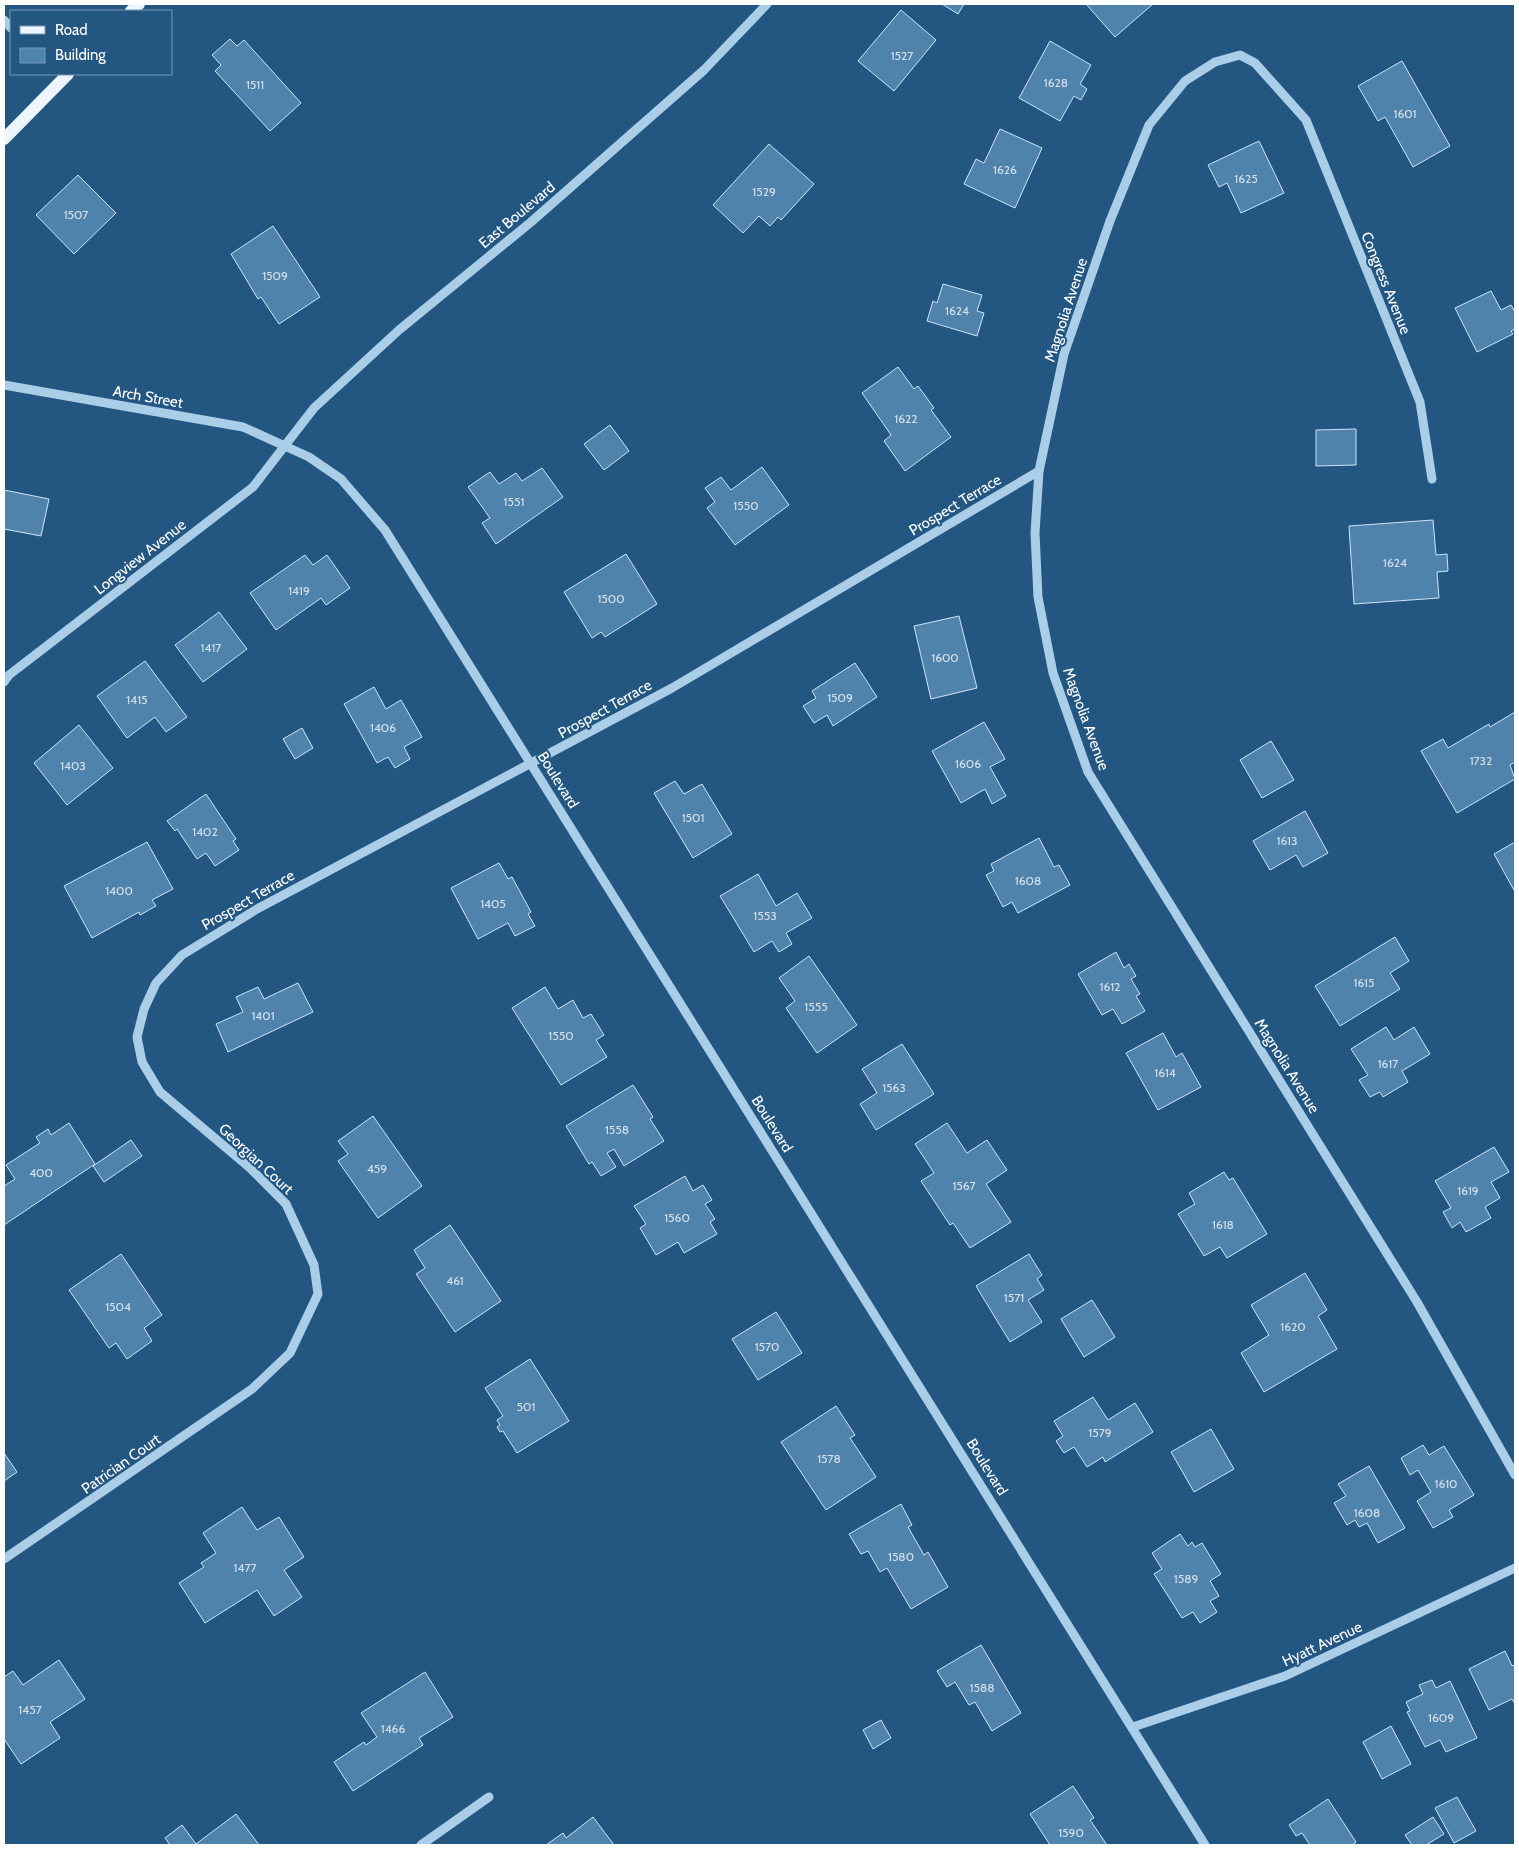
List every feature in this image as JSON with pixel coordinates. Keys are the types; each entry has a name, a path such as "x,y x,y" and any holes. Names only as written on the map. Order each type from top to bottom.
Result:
{"main road":[{"path":"4,139 63,75"}],"street":[{"name":"East Boulevard","path":"285,446 314,408 392,337 531,222 704,70 767,4"},
{"name":"Magnolia Avenue","path":"1294,104 1255,63 1240,55 1215,62 1185,81 1149,126 1110,221 1064,354 1039,471 1035,533 1038,597 1053,673 1088,772 1417,1302 1515,1475"},
{"name":"Congress Avenue","path":"1294,104 1306,120 1420,402 1432,479"},
{"name":"Arch Street","path":"4,385 243,427 285,446"},
{"name":"Longview Avenue","path":"4,682 9,675 253,486 285,446"},
{"name":"Boulevard","path":"285,446 309,457 341,479 385,530 1205,1845"},
{"name":"Prospect Terrace","path":"137,1037 144,1009 156,983 182,955 257,909 672,688 1039,471"},
{"name":"Georgian Court","path":"137,1037 142,1062 160,1092 250,1167 286,1204 314,1266 318,1294 290,1353 252,1389"},
{"name":"Patrician Court","path":"4,1560 252,1389"},
{"name":"Hyatt Avenue","path":"1133,1727 1285,1676 1515,1568"},
{"path":"420,1845 489,1797"}],"building":[{"path":"942,4 964,4 958,14"},
{"path":"1086,4 1153,4 1115,37"},
{"path":"901,10 936,40 894,91 858,61"},
{"path":"230,39 237,46 244,40 301,103 270,131 215,71 221,65 212,55"},
{"path":"1050,41 1091,65 1080,84 1087,89 1081,100 1074,96 1060,121 1019,98"},
{"path":"1402,61 1450,146 1413,167 1385,117 1378,121 1358,86"},
{"path":"1000,129 1042,148 1015,208 964,184 976,159 984,163"},
{"path":"1259,141 1284,193 1241,213 1227,183 1219,187 1208,165"},
{"path":"769,144 814,184 781,220 778,217 770,226 759,216 743,233 713,205"},
{"path":"78,175 116,213 74,254 36,215"},
{"path":"273,226 320,297 279,324 261,297 258,299 231,254"},
{"path":"943,284 982,295 977,311 984,313 977,336 927,321 933,301 937,303"},
{"path":"1491,291 1501,310 1511,305 1515,312 1515,329 1511,331 1513,334 1477,352 1455,308"},
{"path":"898,367 914,389 918,386 934,408 931,410 951,437 905,471 884,441 891,435 862,393"},
{"path":"610,425 629,451 604,470 584,444"},
{"path":"1356,429 1356,465 1316,466 1316,430"},
{"path":"762,467 789,505 735,545 707,508 715,502 705,488 721,477 731,490"},
{"path":"542,468 563,497 496,544 482,523 490,518 468,487 490,472 499,484 516,473 522,481"},
{"path":"4,490 49,499 41,536 4,529"},
{"path":"1433,520 1436,555 1447,554 1448,571 1437,572 1439,598 1354,604 1349,526"},
{"path":"626,554 657,604 605,637 601,632 592,638 564,592"},
{"path":"305,555 313,565 327,555 350,588 326,605 321,598 276,630 250,593"},
{"path":"219,612 247,649 203,682 175,645"},
{"path":"959,616 977,688 931,699 914,626"},
{"path":"145,661 187,717 166,732 155,717 127,738 97,696"},
{"path":"855,663 877,697 833,726 827,715 814,723 803,706 816,698 812,691"},
{"path":"374,687 386,709 401,700 422,737 404,747 410,759 395,768 388,757 377,763 344,704"},
{"path":"1515,712 1515,762 1510,765 1515,779 1457,813 1421,751 1443,739 1448,748 1489,724 1490,727"},
{"path":"984,722 1005,759 990,767 1006,796 992,804 985,789 961,803 932,751"},
{"path":"79,725 113,768 67,805 34,763"},
{"path":"302,728 313,748 295,759 283,739"},
{"path":"1271,741 1294,780 1262,798 1240,760"},
{"path":"675,781 684,794 702,784 732,834 693,858 654,793"},
{"path":"206,794 236,839 233,841 239,850 215,866 206,853 197,859 177,829 175,831 167,821"},
{"path":"1305,811 1328,853 1303,867 1296,855 1270,870 1253,841"},
{"path":"1039,838 1054,867 1059,865 1070,885 1018,913 1012,902 1003,907 986,875 994,871 991,864"},
{"path":"147,842 173,889 152,900 156,906 140,915 139,912 92,938 64,886"},
{"path":"1515,842 1515,892 1494,854"},
{"path":"499,863 508,879 512,877 531,912 528,914 535,926 515,936 508,923 478,939 451,888"},
{"path":"758,874 776,906 797,893 812,918 786,933 792,944 779,952 772,941 754,952 720,896"},
{"path":"1395,937 1409,961 1390,973 1400,989 1340,1026 1315,986"},
{"path":"1116,952 1124,968 1129,964 1136,976 1131,979 1140,994 1136,996 1145,1011 1122,1024 1113,1009 1102,1015 1078,974"},
{"path":"809,956 857,1025 817,1053 786,1008 795,1001 779,978"},
{"path":"298,983 313,1012 228,1052 216,1024 243,1012 236,997 258,987 264,999"},
{"path":"545,987 558,1009 573,1000 583,1018 591,1014 604,1035 596,1040 607,1057 561,1085 512,1008"},
{"path":"1386,1027 1394,1040 1414,1027 1430,1054 1402,1071 1408,1082 1383,1097 1380,1092 1370,1097 1359,1080 1368,1075 1351,1049"},
{"path":"1163,1033 1176,1057 1182,1053 1201,1087 1158,1110 1126,1053"},
{"path":"902,1044 934,1094 876,1130 860,1104 877,1093 862,1069"},
{"path":"633,1085 653,1117 650,1119 664,1141 624,1166 614,1149 607,1153 616,1167 601,1176 592,1162 589,1164 566,1126"},
{"path":"373,1116 422,1186 378,1218 338,1161 348,1154 338,1141"},
{"path":"69,1123 95,1164 4,1225 4,1186 15,1179 6,1165 40,1143 36,1137 48,1129 51,1135"},
{"path":"947,1123 967,1153 987,1140 1007,1170 986,1184 1011,1222 970,1248 953,1223 950,1225 921,1181 934,1173 915,1144"},
{"path":"131,1140 142,1156 104,1182 93,1166"},
{"path":"1494,1147 1509,1172 1491,1182 1500,1198 1485,1207 1491,1218 1466,1232 1460,1222 1452,1228 1443,1212 1451,1208 1435,1181"},
{"path":"1224,1172 1229,1180 1233,1178 1267,1234 1227,1258 1220,1247 1204,1256 1178,1214 1195,1204 1189,1193"},
{"path":"685,1176 693,1191 703,1185 712,1200 705,1204 715,1219 710,1222 717,1234 684,1253 678,1242 656,1255 640,1228 646,1224 634,1206"},
{"path":"450,1225 501,1301 455,1332 416,1274 425,1268 414,1250"},
{"path":"121,1254 162,1315 144,1328 152,1341 127,1359 116,1343 109,1348 69,1290"},
{"path":"1029,1254 1042,1275 1037,1279 1044,1290 1028,1300 1042,1322 1010,1342 976,1286"},
{"path":"1305,1273 1327,1310 1318,1316 1337,1349 1264,1392 1241,1353 1269,1335 1251,1305"},
{"path":"1092,1300 1115,1337 1084,1357 1061,1319"},
{"path":"776,1312 802,1353 758,1380 732,1339"},
{"path":"530,1359 569,1421 517,1453 503,1431 500,1432 497,1427 500,1425 497,1420 503,1416 485,1388"},
{"path":"1093,1397 1108,1420 1135,1403 1153,1432 1105,1462 1103,1457 1087,1467 1074,1447 1064,1453 1056,1441 1063,1436 1054,1421"},
{"path":"836,1406 855,1435 850,1438 876,1477 826,1510 781,1442"},
{"path":"1211,1429 1234,1469 1194,1492 1171,1452"},
{"path":"1423,1445 1429,1455 1444,1446 1474,1495 1449,1510 1453,1517 1433,1528 1417,1501 1431,1492 1418,1470 1410,1475 1401,1458"},
{"path":"4,1453 17,1472 4,1481"},
{"path":"1369,1466 1405,1528 1378,1543 1367,1523 1359,1527 1355,1520 1347,1525 1334,1503 1346,1496 1338,1484"},
{"path":"901,1504 912,1525 908,1527 924,1555 928,1552 948,1587 911,1609 887,1568 880,1572 868,1551 861,1554 849,1534"},
{"path":"242,1507 257,1530 279,1517 304,1557 284,1570 302,1597 274,1616 257,1590 205,1623 179,1583 204,1567 201,1563 216,1553 203,1533"},
{"path":"1180,1534 1188,1546 1192,1542 1195,1547 1202,1543 1221,1574 1210,1581 1219,1596 1210,1601 1217,1612 1200,1623 1193,1612 1182,1618 1154,1574 1162,1569 1152,1553"},
{"path":"981,1645 1021,1713 992,1731 975,1702 969,1705 955,1682 947,1687 937,1671"},
{"path":"1505,1651 1512,1666 1515,1665 1515,1704 1512,1699 1489,1710 1469,1669"},
{"path":"59,1660 85,1699 50,1722 60,1738 21,1764 4,1739 4,1677 13,1671 23,1685"},
{"path":"425,1672 453,1717 419,1738 423,1745 353,1791 334,1762 364,1742 366,1745 377,1737 361,1713"},
{"path":"1432,1680 1436,1688 1450,1681 1477,1738 1446,1752 1440,1740 1425,1747 1407,1712 1410,1711 1406,1702 1423,1694 1419,1685"},
{"path":"881,1720 891,1738 873,1749 863,1730"},
{"path":"1391,1726 1411,1764 1382,1779 1363,1742"},
{"path":"1073,1786 1094,1818 1090,1820 1107,1845 1050,1845 1030,1814"},
{"path":"1457,1797 1476,1831 1454,1843 1435,1808"},
{"path":"1328,1799 1356,1842 1352,1845 1310,1845 1302,1833 1296,1836 1289,1825"},
{"path":"236,1814 259,1845 170,1845 165,1838 182,1825 196,1844"},
{"path":"593,1817 614,1845 546,1845 563,1833 566,1838"},
{"path":"1433,1817 1444,1834 1426,1845 1412,1845 1405,1835"}]}
